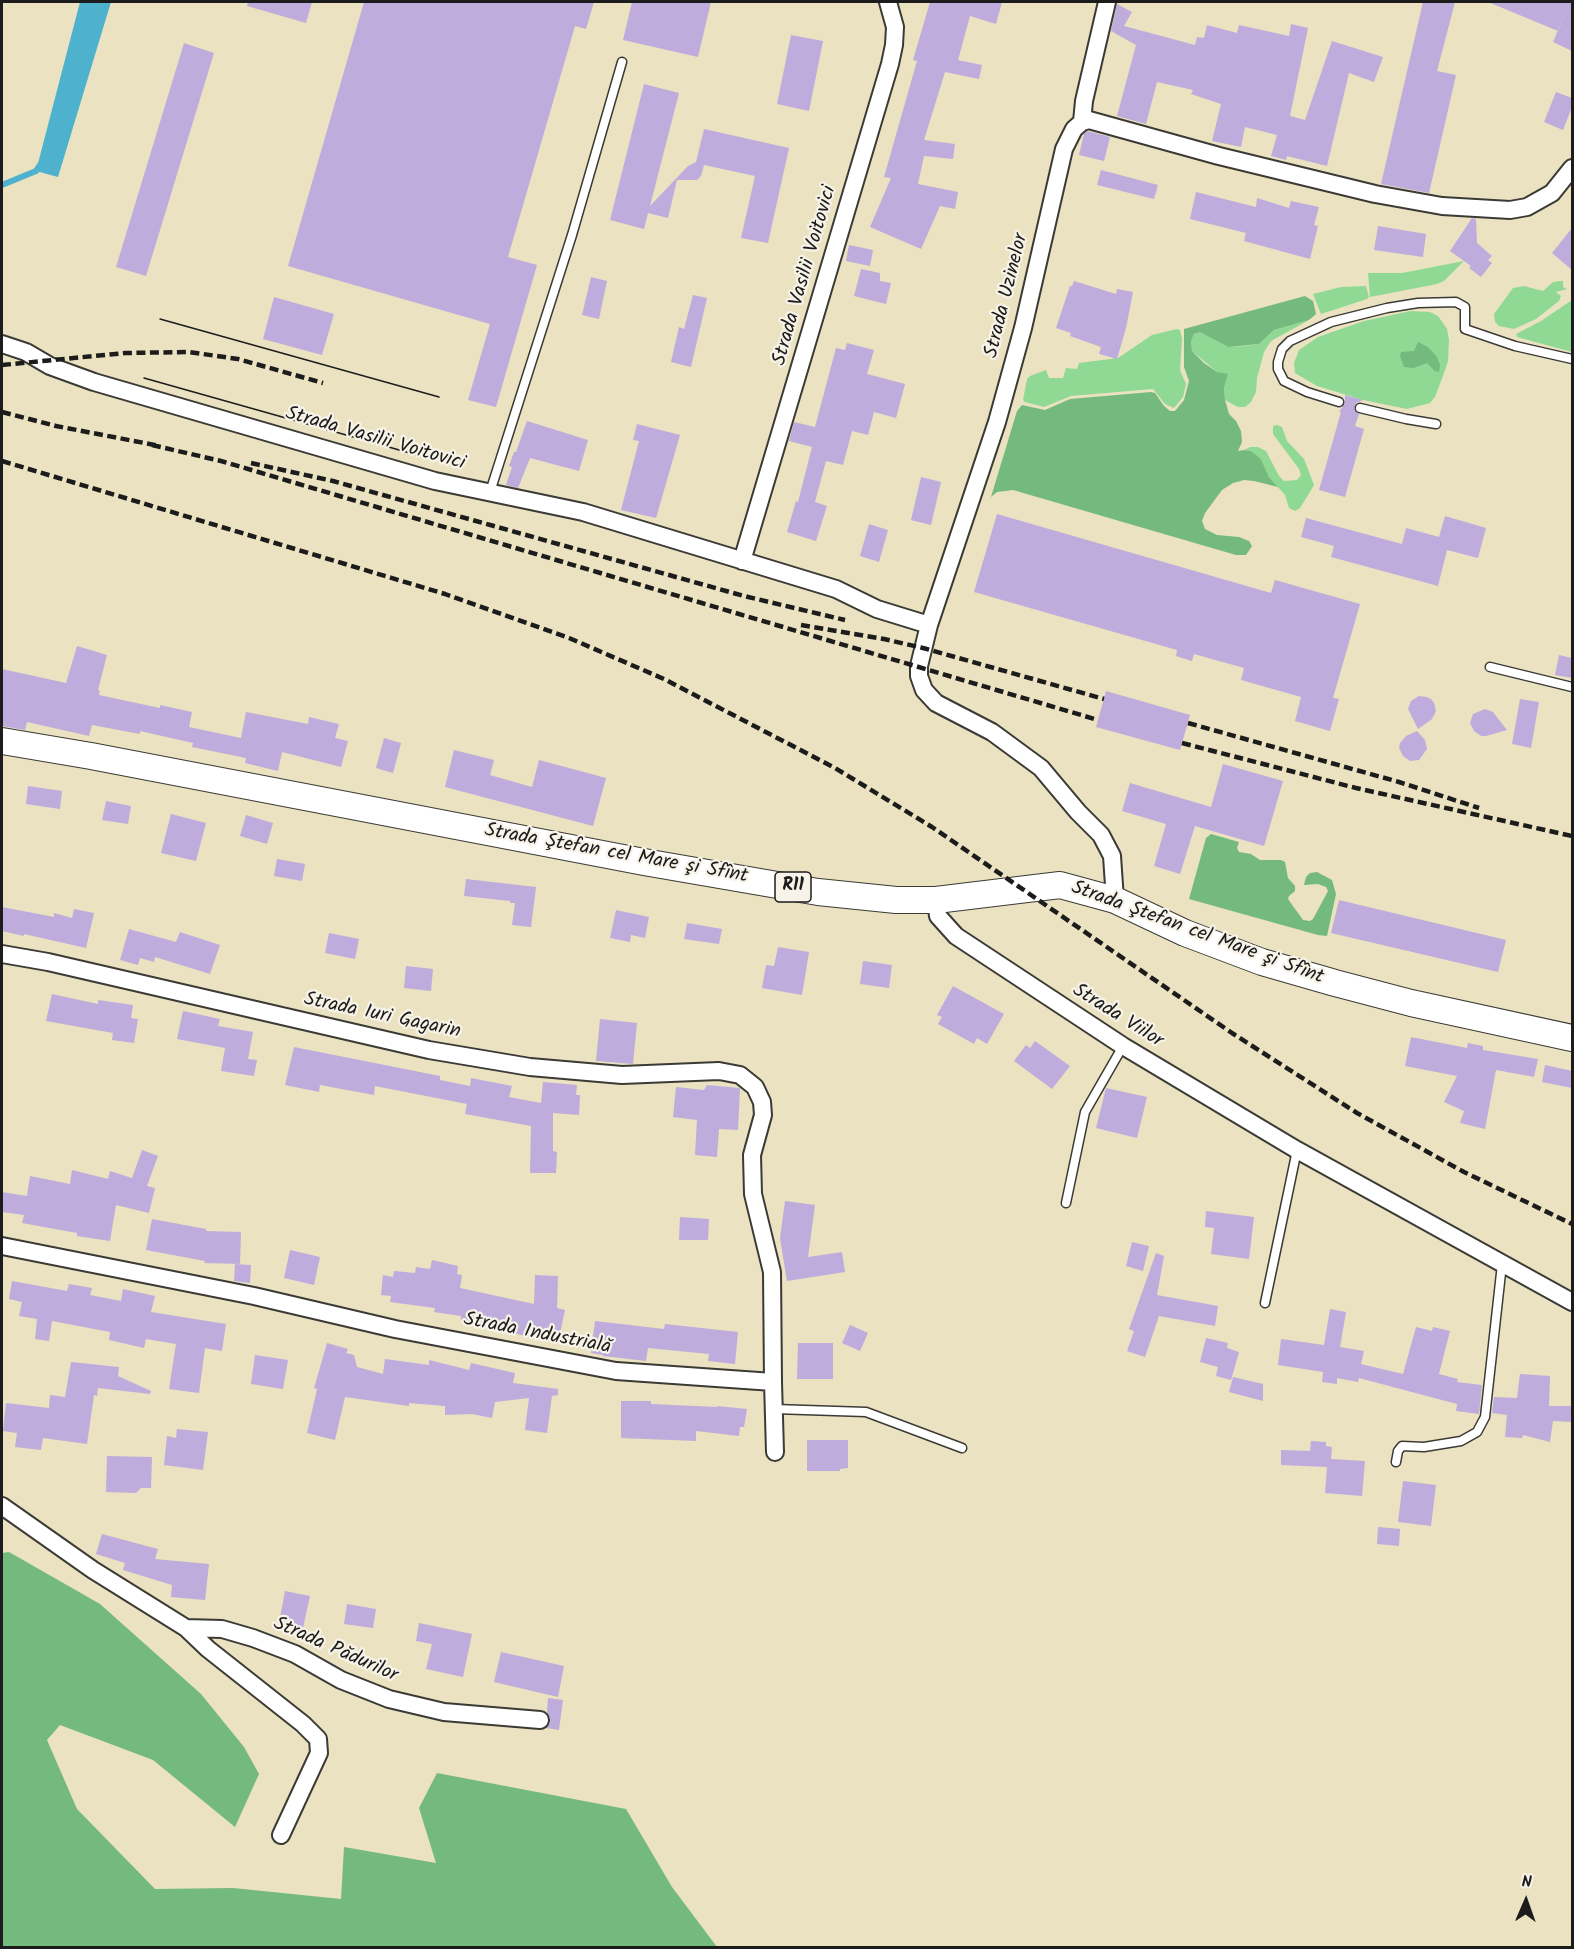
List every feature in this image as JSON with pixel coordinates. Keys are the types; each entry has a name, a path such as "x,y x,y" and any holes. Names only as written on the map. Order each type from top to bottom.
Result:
{"main road":[{"name":"Strada Ştefan cel Mare şi Sfînt","path":"2,741 102,758 644,862 818,892 896,900 936,900 1060,885 1115,900 1185,933 1271,964 1411,1003 1572,1038"}],"street":[{"name":"Strada Vasilii Voitovici","path":"742,561 890,64 895,27 888,2"},
{"path":"1107,2 1084,101 1082,122 1089,120 1219,156 1384,196 1442,206 1510,210 1527,207 1552,193 1572,168"},
{"name":"Strada Uzinelor","path":"1082,122 1074,129 1064,149 1023,328 997,422 929,626 919,666 919,676 924,690 944,708 1006,742 1041,768 1054,782 1108,845 1113,862 1115,900"},
{"name":"Strada Vasilii Voitovici","path":"2,344 26,352 50,366 94,382 435,481 583,512 836,589 877,609 929,626"},
{"name":"Strada Viilor","path":"936,900 938,916 956,936 1123,1046 1297,1149 1572,1302"},
{"name":"Strada Iuri Gagarin","path":"2,954 48,962 429,1050 530,1067 622,1074 719,1071 740,1075 755,1087 762,1102 764,1115 752,1155 753,1194 772,1272 773,1382"},
{"name":"Strada Industrială","path":"2,1246 254,1296 395,1329 616,1371 773,1382"},
{"path":"773,1382 775,1452"},
{"path":"2,1506 93,1570 186,1628 207,1649 303,1724 318,1739 319,1753 281,1835"},
{"name":"Strada Pădurilor","path":"186,1628 222,1629 244,1635 295,1654 341,1680 389,1699 444,1712 540,1720"}],"lane":[{"path":"490,492 572,235 622,62"},
{"path":"1340,402 1307,392 1284,381 1278,369 1282,349 1290,341 1331,322 1387,308 1418,303 1456,302 1465,307 1466,329 1515,346 1572,359"},
{"path":"1360,408 1436,424"},
{"path":"1490,667 1572,687"},
{"path":"1066,1203 1085,1112 1123,1046"},
{"path":"1265,1303 1297,1149"},
{"path":"1396,1462 1398,1451 1402,1446 1425,1447 1461,1441 1477,1432 1485,1417 1502,1264"},
{"path":"774,1409 866,1412 962,1448"}],"green space":[{"path":"1464,261 1444,281 1437,284 1370,297 1368,273 1402,273"},
{"path":"1563,281 1563,287 1567,289 1556,292 1561,296 1559,301 1536,319 1514,329 1499,326 1495,322 1494,314 1513,288 1524,286 1543,291 1553,282"},
{"path":"1366,286 1369,297 1367,299 1321,314 1313,294 1341,287"},
{"path":"1305,296 1313,301 1316,314 1309,320 1274,330 1259,344 1228,347 1200,332 1194,334 1191,341 1192,351 1204,363 1217,372 1228,374 1224,387 1225,400 1229,414 1241,431 1242,442 1238,451 1251,451 1261,459 1269,477 1278,487 1244,480 1233,483 1222,490 1205,513 1202,521 1205,529 1217,535 1239,537 1249,541 1252,546 1246,555 1236,555 1013,490 997,492 991,497 1017,411 1022,405 1045,410 1070,399 1151,392 1155,393 1170,411 1175,411 1184,400 1189,381 1184,367 1184,329"},
{"path":"1572,300 1572,352 1517,337 1516,334 1541,321"},
{"path":"1411,311 1430,312 1438,316 1447,329 1448,361 1435,397 1430,403 1407,409 1363,400 1317,386 1295,373 1294,363 1299,350 1318,337 1364,321"},
{"path":"1309,320 1271,341 1264,352 1256,392 1251,402 1245,407 1238,407 1225,400 1224,387 1217,372 1192,351 1191,341 1194,334 1200,332 1228,347 1244,346 1259,344 1274,330"},
{"path":"1180,330 1182,339 1180,370 1186,384 1183,397 1174,408 1165,404 1153,389 1071,396 1044,407 1023,400 1027,379 1030,376 1046,370 1049,378 1063,378 1066,368 1077,369 1079,363 1118,358 1152,335"},
{"path":"1418,342 1428,347 1437,357 1440,365 1439,372 1427,363 1414,368 1404,367 1401,352 1414,351"},
{"path":"1273,426 1282,427 1287,441 1304,459 1314,485 1300,508 1295,511 1289,508 1285,495 1269,477 1261,459 1251,451 1244,450 1258,447 1266,451 1284,481 1297,480 1301,475 1299,469 1273,434"},
{"path":"1211,834 1239,842 1237,848 1239,852 1251,854 1260,860 1285,862 1288,878 1295,886 1295,891 1288,899 1303,920 1313,919 1328,891 1326,887 1318,884 1304,885 1306,877 1310,873 1317,872 1332,880 1336,894 1327,936 1189,899 1206,838"},
{"path":"9,1552 100,1604 201,1694 244,1747 259,1774 235,1827 153,1760 60,1725 47,1740 77,1809 155,1889 233,1888 341,1899 344,1847 436,1863 419,1808 437,1773 626,1809 672,1887 717,1947 2,1947 2,1553"}],"water":[{"path":"80,2 111,2 58,177 36,171"}],"building":[{"path":"248,2 312,2 306,23 247,6"},
{"path":"364,2 594,2 586,29 575,26 508,257 537,265 496,407 468,400 490,324 288,266"},
{"path":"632,2 711,2 698,57 623,40"},
{"path":"930,2 1002,2 996,24 970,16 958,60 982,65 979,79 945,72 924,140 955,144 953,159 924,156 918,184 958,192 955,209 940,206 921,249 870,227 891,178 884,177 917,61 913,60"},
{"path":"1423,2 1455,2 1437,71 1456,75 1429,193 1381,184"},
{"path":"1488,2 1570,2 1558,31"},
{"path":"1570,2 1572,2 1572,51 1553,42"},
{"path":"1117,4 1132,12 1124,26 1195,45 1197,37 1204,38 1207,25 1237,33 1239,25 1289,36 1291,24 1308,28 1290,116 1305,120 1332,41 1383,57 1374,82 1349,73 1327,166 1287,156 1286,160 1271,156 1277,135 1245,127 1241,147 1212,141 1221,104 1191,94 1193,90 1157,82 1146,124 1117,116 1136,45 1111,31"},
{"path":"791,35 823,41 809,111 777,104"},
{"path":"184,43 214,53 146,276 116,267"},
{"path":"644,84 679,93 650,206 688,166 696,162 704,129 789,148 768,243 741,238 755,176 704,165 701,176 697,180 677,180 668,218 648,213 644,229 610,220"},
{"path":"1556,92 1572,98 1572,107 1563,130 1544,122"},
{"path":"1087,131 1110,137 1104,161 1079,155 1084,134"},
{"path":"1101,170 1158,185 1154,199 1097,185"},
{"path":"1196,192 1256,207 1257,198 1289,208 1291,201 1319,207 1314,225 1318,226 1310,259 1244,241 1246,233 1190,219"},
{"path":"1472,218 1476,219 1477,243 1492,256 1488,260 1492,263 1481,277 1469,268 1471,266 1450,251"},
{"path":"1378,226 1426,234 1423,257 1374,250"},
{"path":"1572,228 1572,270 1552,253"},
{"path":"849,245 873,250 870,266 846,261"},
{"path":"861,269 880,273 880,281 891,283 886,304 854,296"},
{"path":"591,277 607,281 599,319 582,315"},
{"path":"1074,281 1116,294 1117,289 1133,292 1117,359 1099,354 1101,347 1070,336 1071,333 1056,328 1070,286"},
{"path":"693,295 707,298 691,367 671,362 679,327 684,329"},
{"path":"274,297 334,314 322,355 263,339"},
{"path":"847,343 874,350 867,374 905,384 896,418 874,412 868,435 852,431 843,465 826,461 815,502 827,506 816,541 787,532 796,501 798,502 812,447 789,441 794,422 815,427 836,348 845,350"},
{"path":"1345,395 1363,400 1356,403 1354,409 1359,414 1355,426 1364,429 1345,497 1319,490 1341,412 1339,412 1345,403"},
{"path":"527,421 588,440 579,471 530,458 518,488 506,485 512,467 509,466"},
{"path":"637,424 680,435 656,518 621,510 639,441 633,440"},
{"path":"921,477 941,482 931,525 911,520"},
{"path":"997,514 1271,593 1275,580 1360,604 1333,698 1339,699 1330,731 1295,721 1301,697 1241,680 1244,668 1194,654 1192,661 1176,656 1177,650 974,592"},
{"path":"1445,516 1486,528 1478,558 1447,550 1438,586 1331,557 1334,546 1301,537 1306,518 1402,544 1406,528 1439,537"},
{"path":"869,524 888,530 879,562 860,556"},
{"path":"77,646 107,655 98,690 99,695 160,708 160,705 192,712 189,727 241,738 246,712 308,724 309,717 339,724 335,738 348,741 341,767 282,752 278,771 245,763 246,758 192,747 193,743 140,731 140,734 92,725 89,736 27,722 25,730 2,726 2,669 66,683"},
{"path":"1559,655 1572,658 1572,678 1555,675"},
{"path":"1106,691 1190,715 1180,750 1096,727"},
{"path":"1419,696 1431,699 1436,711 1432,719 1418,729 1408,709 1411,701"},
{"path":"1520,699 1539,702 1531,748 1512,744"},
{"path":"1485,709 1493,712 1507,730 1486,736 1481,736 1474,731 1470,723 1473,714"},
{"path":"1417,731 1425,740 1427,749 1419,760 1410,761 1403,756 1399,748 1400,743 1406,736"},
{"path":"384,738 401,743 393,773 376,768"},
{"path":"454,750 494,760 490,775 532,787 539,760 606,778 593,826 445,787"},
{"path":"1223,764 1283,781 1264,846 1195,826 1180,874 1154,866 1166,824 1122,811 1130,783 1211,807"},
{"path":"28,786 62,791 60,809 26,804"},
{"path":"106,801 131,806 128,824 102,820"},
{"path":"171,814 206,823 196,861 161,853"},
{"path":"246,815 273,823 267,844 240,836"},
{"path":"277,859 305,864 302,881 274,876"},
{"path":"466,879 536,887 531,927 512,925 515,903 464,896"},
{"path":"1339,900 1506,940 1498,972 1331,933"},
{"path":"2,907 54,917 54,913 72,918 74,909 94,913 86,948 2,931"},
{"path":"616,910 649,917 645,938 631,935 630,942 610,938"},
{"path":"687,923 722,929 719,944 684,939"},
{"path":"129,929 176,942 180,932 220,945 210,974 155,957 154,962 140,958 138,965 120,960"},
{"path":"329,933 359,939 355,959 325,953"},
{"path":"778,947 809,952 802,995 762,988 766,965 774,966"},
{"path":"863,961 892,965 889,988 860,984"},
{"path":"406,966 433,969 431,991 404,988"},
{"path":"953,986 1004,1014 987,1044 977,1038 974,1044 938,1024 942,1017 937,1015"},
{"path":"52,994 98,1004 98,1000 133,1005 131,1018 138,1019 134,1043 112,1040 113,1033 46,1021"},
{"path":"183,1011 220,1019 218,1026 253,1032 248,1059 257,1060 254,1076 221,1071 225,1048 177,1039"},
{"path":"600,1019 637,1023 633,1064 596,1061"},
{"path":"1411,1037 1467,1048 1468,1043 1483,1046 1483,1050 1538,1059 1534,1077 1496,1070 1485,1129 1460,1123 1464,1111 1444,1102 1457,1076 1405,1066"},
{"path":"1035,1041 1070,1066 1052,1089 1014,1061 1026,1045 1030,1048"},
{"path":"294,1047 440,1076 440,1080 470,1086 471,1078 512,1086 509,1097 541,1103 543,1082 577,1085 576,1095 580,1095 579,1115 553,1113 553,1151 557,1152 556,1173 530,1173 531,1126 465,1114 467,1104 375,1086 374,1095 320,1085 319,1092 285,1085"},
{"path":"1545,1065 1572,1071 1572,1088 1542,1082"},
{"path":"707,1085 740,1088 738,1130 719,1129 717,1157 695,1155 697,1120 673,1117 676,1087 704,1090"},
{"path":"1106,1088 1147,1097 1137,1138 1096,1128"},
{"path":"142,1150 158,1156 147,1186 155,1188 149,1213 116,1205 110,1241 22,1223 24,1215 2,1212 2,1192 27,1196 30,1176 70,1184 72,1170 108,1179 110,1171 132,1178"},
{"path":"785,1201 815,1205 808,1257 842,1252 845,1272 787,1281 780,1238"},
{"path":"1206,1211 1254,1217 1249,1259 1211,1254 1214,1228 1205,1227"},
{"path":"680,1217 709,1219 708,1240 679,1240"},
{"path":"152,1219 206,1229 206,1231 241,1232 240,1264 204,1263 205,1261 146,1250"},
{"path":"1132,1242 1149,1246 1143,1271 1126,1266"},
{"path":"290,1250 320,1257 314,1285 284,1278"},
{"path":"1156,1253 1164,1256 1157,1295 1218,1306 1215,1326 1159,1316 1145,1357 1127,1351 1134,1331 1129,1329"},
{"path":"432,1260 458,1266 457,1274 462,1275 460,1288 534,1304 535,1275 558,1276 557,1308 565,1310 558,1343 494,1329 495,1324 461,1320 461,1316 434,1312 435,1308 390,1302 391,1296 381,1295 383,1275 393,1277 394,1271 415,1273 416,1267 430,1269"},
{"path":"235,1264 251,1265 250,1283 234,1281"},
{"path":"12,1281 67,1291 69,1284 92,1288 90,1295 121,1301 123,1289 155,1296 151,1312 226,1324 222,1351 205,1348 199,1393 169,1389 176,1344 146,1339 144,1348 109,1340 110,1332 52,1321 49,1341 35,1339 37,1319 19,1316 22,1302 9,1299"},
{"path":"1330,1309 1346,1312 1340,1347 1364,1351 1361,1364 1403,1374 1416,1327 1432,1331 1433,1327 1450,1331 1439,1374 1458,1379 1457,1382 1482,1385 1479,1414 1456,1411 1457,1404 1359,1378 1358,1382 1337,1378 1337,1384 1322,1382 1323,1372 1278,1365 1281,1339 1324,1345"},
{"path":"595,1321 664,1329 665,1324 738,1332 735,1364 708,1361 709,1354 648,1348 646,1361 591,1353"},
{"path":"850,1325 868,1333 860,1351 842,1343"},
{"path":"1206,1338 1228,1343 1227,1348 1239,1352 1231,1380 1216,1376 1218,1367 1200,1362"},
{"path":"327,1343 348,1349 346,1353 354,1355 357,1367 383,1374 385,1359 429,1365 429,1360 469,1370 471,1363 515,1373 513,1383 558,1389 558,1395 552,1396 547,1433 525,1430 529,1398 495,1402 492,1418 472,1414 445,1415 445,1406 409,1403 409,1406 345,1397 335,1440 307,1433 317,1389 314,1388"},
{"path":"798,1343 833,1343 833,1379 797,1379"},
{"path":"255,1355 288,1360 283,1389 251,1384"},
{"path":"71,1362 119,1367 118,1376 151,1391 150,1394 98,1388 97,1396 94,1395 87,1444 43,1438 41,1450 15,1447 17,1433 3,1431 6,1403 49,1408 50,1395 65,1397"},
{"path":"1520,1374 1550,1376 1549,1406 1572,1406 1572,1422 1553,1421 1550,1442 1523,1435 1522,1438 1505,1437 1507,1415 1492,1413 1494,1397 1517,1398"},
{"path":"1233,1377 1263,1384 1263,1401 1229,1392"},
{"path":"621,1401 651,1401 651,1404 747,1409 744,1427 740,1427 739,1436 696,1431 696,1441 621,1438"},
{"path":"177,1429 208,1432 203,1470 164,1465 167,1436 176,1438"},
{"path":"807,1440 848,1440 848,1468 840,1469 840,1471 807,1471"},
{"path":"1311,1441 1326,1442 1326,1446 1332,1447 1331,1459 1365,1461 1362,1496 1325,1493 1327,1467 1281,1465 1281,1450 1310,1451"},
{"path":"107,1456 152,1457 151,1488 141,1488 136,1493 106,1492"},
{"path":"1403,1481 1436,1485 1431,1526 1398,1522"},
{"path":"1378,1527 1400,1529 1399,1546 1377,1544"},
{"path":"102,1534 158,1549 155,1559 209,1564 205,1600 171,1597 172,1585 123,1570 125,1563 96,1554"},
{"path":"285,1591 310,1596 303,1628 279,1623"},
{"path":"347,1604 376,1609 373,1628 344,1624"},
{"path":"419,1623 472,1634 463,1677 426,1669 432,1644 416,1641"},
{"path":"501,1652 564,1666 558,1697 494,1682"},
{"path":"548,1698 563,1700 559,1730 546,1728 550,1720 547,1712"}],"waterway":[{"path":"2,185 36,171 40,165"}],"tram line":[{"path":"160,319 439,397"},
{"path":"144,378 417,455"}],"railway":[{"path":"2,365 125,353 189,352 238,359 323,383"},
{"path":"2,412 56,426 160,446"},
{"path":"152,445 221,461 1098,720"},
{"path":"2,461 445,594 569,638 664,679 835,768 932,827 1232,1033 1357,1113 1464,1172 1572,1224"},
{"path":"251,463 333,481 744,596 845,620"},
{"path":"801,625 923,648 1104,699"},
{"path":"1188,723 1399,782 1479,808"},
{"path":"1182,743 1356,788 1572,836"}]}
